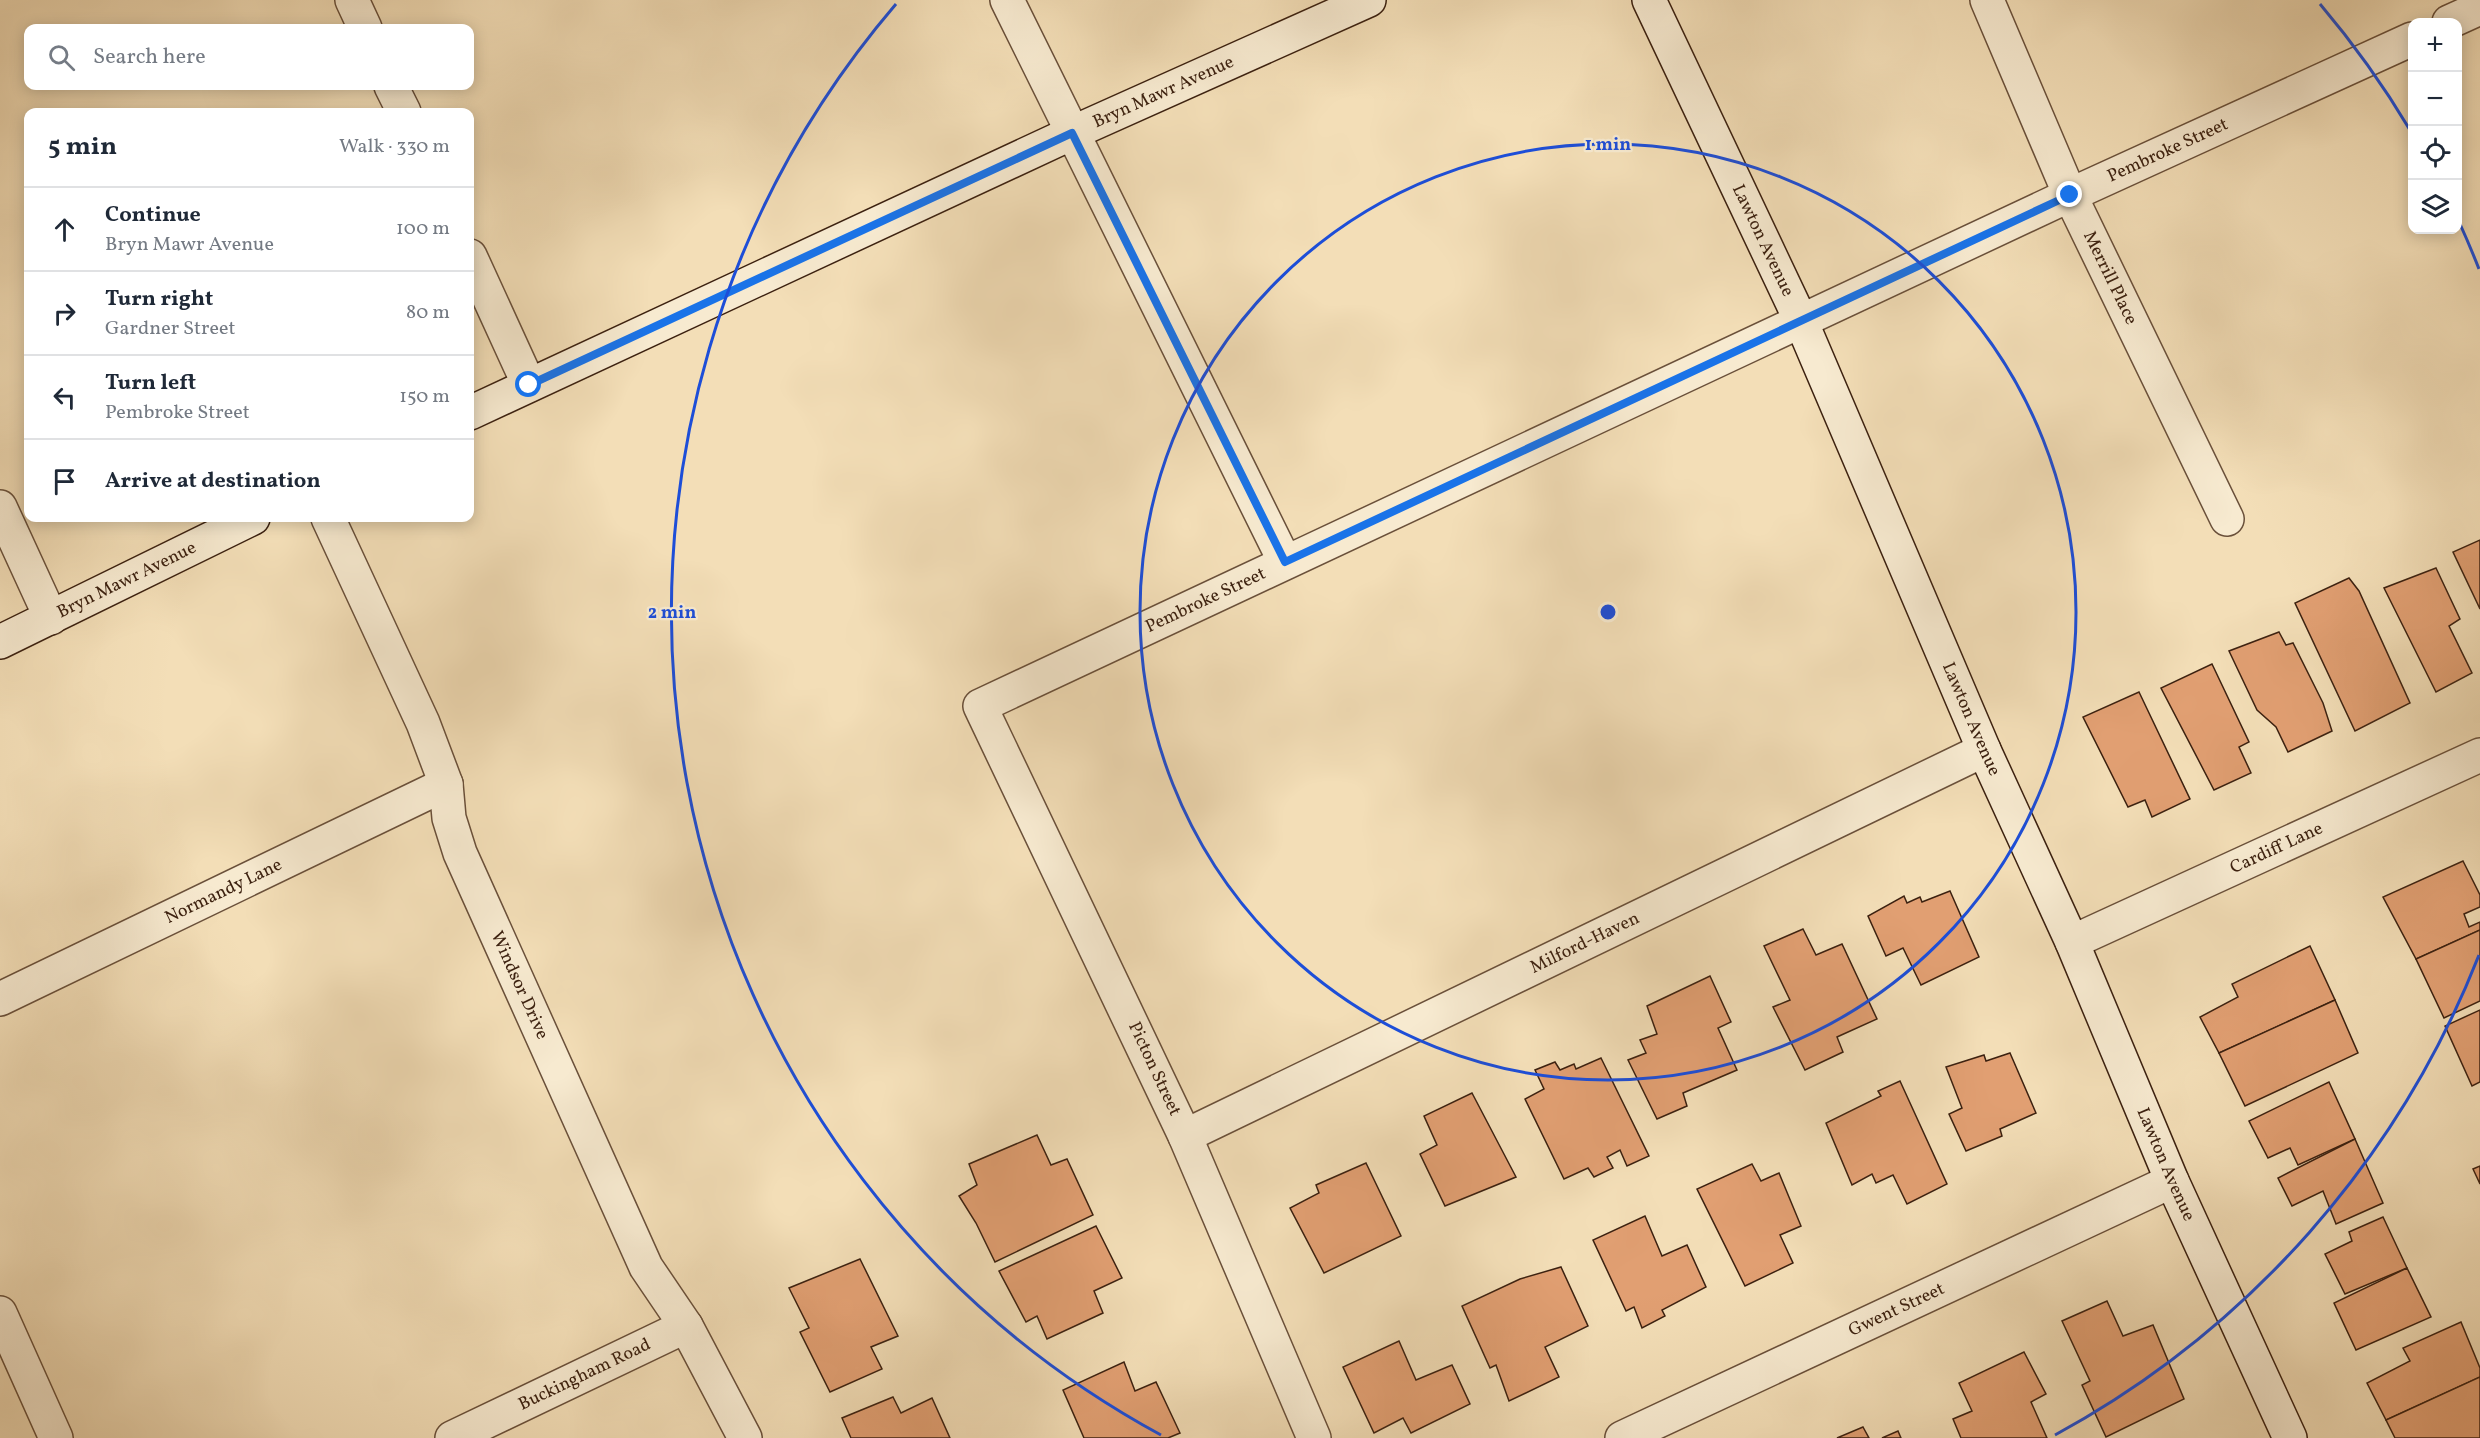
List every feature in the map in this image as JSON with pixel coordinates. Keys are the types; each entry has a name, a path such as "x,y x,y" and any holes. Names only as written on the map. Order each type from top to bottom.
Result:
{"street":[{"path":"352,0 363,24"},
{"path":"1007,0 1285,562"},
{"name":"Bryn Mawr Avenue","path":"474,411 1072,133 1368,0"},
{"name":"Lawton Avenue","path":"1649,0 1801,321 1984,750 2072,942 2172,1181 2290,1438"},
{"name":"Merrill Place","path":"1987,0 2070,195 2227,519"},
{"path":"2458,18 2480,8"},
{"name":"Pembroke Street","path":"980,706 2070,195 2408,41"},
{"path":"393,90 402,108"},
{"path":"474,265 529,385"},
{"path":"0,507 51,618"},
{"name":"Bryn Mawr Avenue","path":"0,642 245,522"},
{"name":"Windsor Drive","path":"330,522 423,723 446,784 450,818 460,853 646,1267 686,1326 745,1438"},
{"name":"Picton Street","path":"980,706 1185,1136 1314,1438"},
{"name":"Milford-Haven","path":"1185,1136 1984,750"},
{"name":"Cardiff Lane","path":"2072,942 2480,755"},
{"name":"Normandy Lane","path":"0,999 446,784"},
{"name":"Gwent Street","path":"1622,1438 2172,1181"},
{"path":"0,1313 56,1438"},
{"name":"Buckingham Road","path":"452,1438 686,1326"}],"building":[{"path":"2480,540 2480,609 2453,552"},
{"path":"2436,568 2460,619 2449,626 2472,673 2436,692 2384,588"},
{"path":"2349,578 2359,591 2410,703 2355,731 2295,603"},
{"path":"2279,632 2286,645 2293,643 2323,703 2332,731 2288,752 2276,727 2257,710 2229,651"},
{"path":"2212,664 2249,742 2239,747 2251,773 2214,790 2161,688"},
{"path":"2139,692 2190,799 2152,817 2145,800 2128,807 2083,717"},
{"path":"2463,861 2480,895 2480,907 2464,914 2469,927 2480,922 2480,930 2416,959 2383,897"},
{"path":"1950,891 1979,957 1921,985 1903,948 1886,956 1868,916 1904,896 1907,903 1920,897 1922,902"},
{"path":"1803,929 1816,955 1842,944 1877,1019 1837,1037 1843,1052 1805,1070 1773,1007 1790,1000 1764,946"},
{"path":"2480,930 2480,1001 2444,1018 2416,959"},
{"path":"2310,946 2335,1000 2219,1053 2200,1017 2238,997 2232,984"},
{"path":"1710,976 1731,1022 1718,1028 1737,1070 1683,1093 1687,1106 1657,1119 1628,1060 1646,1053 1640,1040 1657,1034 1647,1006"},
{"path":"2335,1000 2358,1053 2245,1106 2219,1053"},
{"path":"2480,1010 2480,1082 2472,1086 2445,1026"},
{"path":"2010,1053 2036,1113 2000,1129 2002,1136 1966,1151 1949,1114 1962,1108 1946,1067 1984,1055 1986,1061"},
{"path":"1601,1058 1649,1156 1627,1166 1620,1150 1607,1157 1613,1168 1594,1177 1588,1168 1564,1179 1525,1099 1544,1089 1535,1070 1555,1062 1560,1070 1574,1064 1576,1069"},
{"path":"1900,1081 1947,1184 1907,1204 1893,1175 1876,1183 1872,1174 1852,1185 1826,1123 1881,1096 1878,1091"},
{"path":"2329,1082 2355,1139 2298,1165 2290,1148 2268,1158 2249,1121"},
{"path":"1472,1093 1516,1177 1445,1206 1420,1154 1437,1145 1424,1116"},
{"path":"1037,1135 1051,1165 1067,1159 1093,1215 995,1262 976,1223 959,1196 977,1185 969,1164"},
{"path":"2355,1139 2383,1203 2336,1224 2323,1191 2292,1206 2278,1178"},
{"path":"1366,1163 1401,1236 1324,1273 1290,1208 1319,1193 1316,1185"},
{"path":"1752,1164 1761,1181 1779,1173 1801,1226 1780,1235 1793,1263 1745,1286 1697,1189"},
{"path":"2480,1166 2480,1184 2473,1169"},
{"path":"1645,1216 1662,1256 1687,1245 1706,1287 1662,1310 1665,1316 1642,1328 1634,1307 1626,1311 1593,1240"},
{"path":"2383,1217 2407,1268 2345,1294 2325,1254 2352,1241 2349,1232"},
{"path":"1096,1226 1122,1278 1094,1291 1103,1313 1047,1339 1037,1316 1026,1322 999,1271"},
{"path":"860,1259 898,1336 871,1347 882,1369 830,1392 800,1332 809,1328 789,1288"},
{"path":"1561,1267 1588,1326 1545,1347 1559,1377 1509,1401 1496,1365 1490,1368 1462,1306 1520,1279"},
{"path":"2407,1268 2431,1317 2356,1350 2334,1303"},
{"path":"2107,1301 2123,1336 2153,1325 2184,1399 2106,1437 2082,1385 2090,1381 2062,1321"},
{"path":"2461,1322 2480,1368 2480,1377 2386,1420 2367,1383 2410,1361 2403,1348"},
{"path":"1399,1341 1416,1380 1452,1365 1470,1404 1411,1433 1403,1418 1374,1433 1343,1367"},
{"path":"2024,1352 2046,1394 2031,1402 2047,1438 1961,1438 1953,1419 1972,1411 1959,1383"},
{"path":"1124,1362 1135,1391 1156,1382 1180,1433 1168,1438 1084,1438 1063,1390"},
{"path":"2480,1377 2480,1438 2395,1438 2386,1420"},
{"path":"893,1397 901,1413 932,1398 950,1438 851,1438 842,1418"},
{"path":"1863,1427 1869,1438 1837,1438"},
{"path":"1898,1431 1901,1438 1882,1438"}],"route":[{"path":"529,385 1072,133 1285,562 2070,195"}]}
